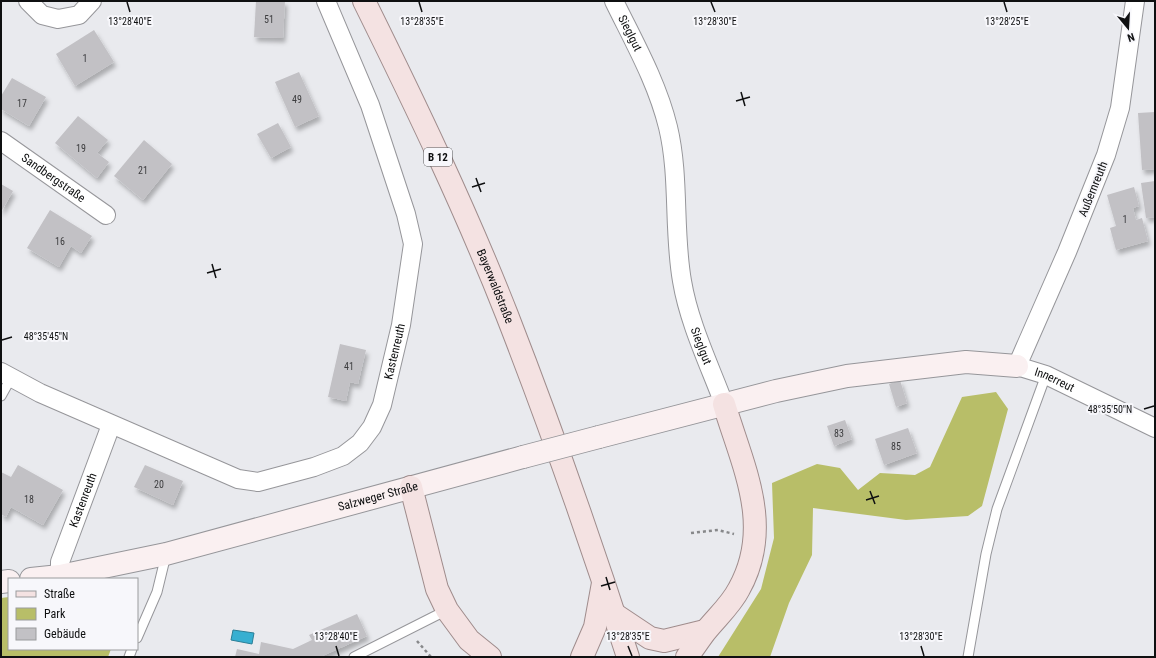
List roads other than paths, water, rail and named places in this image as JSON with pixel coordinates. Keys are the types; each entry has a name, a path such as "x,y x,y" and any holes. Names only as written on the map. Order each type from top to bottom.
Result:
{"main road":[{"name":"Bayerwaldstraße","path":"364,1 461,205 504,308 603,582"},
{"path":"688,657 705,632 739,590 750,568 756,539 756,516 751,488 724,404 847,376 966,362 1017,366"},
{"name":"Salzweger Straße","path":"41,578 60,576 166,554 522,457 724,404"},
{"path":"411,487 437,589 447,610 469,640 490,657"},
{"name":"B 12","path":"603,582 628,657"},
{"path":"582,657 595,627 603,582"},
{"path":"614,614 650,638 664,641 705,632"}],"street":[{"path":"28,1 42,15 58,19 79,15 92,1"},
{"name":"Kastenreuth","path":"6,375 40,393 111,425 238,479 258,482 314,467 343,456 360,443 372,427 382,405 401,325 413,244 406,214 370,105 326,1"},
{"name":"Sieglgut","path":"614,1 652,79 668,125 674,151 677,237 682,281 695,328 724,404"},
{"name":"Außernreuth","path":"1017,366 1067,252 1106,155 1120,108 1135,1"},
{"name":"Sandbergstraße","path":"1,141 106,215"},
{"name":"Innerreut","path":"1017,366 1046,375 1155,428"},
{"name":"Kastenreuth","path":"60,576 60,562 111,425"}],"lane":[{"path":"1,396 6,375"},
{"path":"968,657 986,554 997,509 1046,375"},
{"path":"138,636 157,592 166,554"},
{"path":"354,657 447,610"}],"water":[{"path":"233,630 254,633 252,644 231,640"}]}
